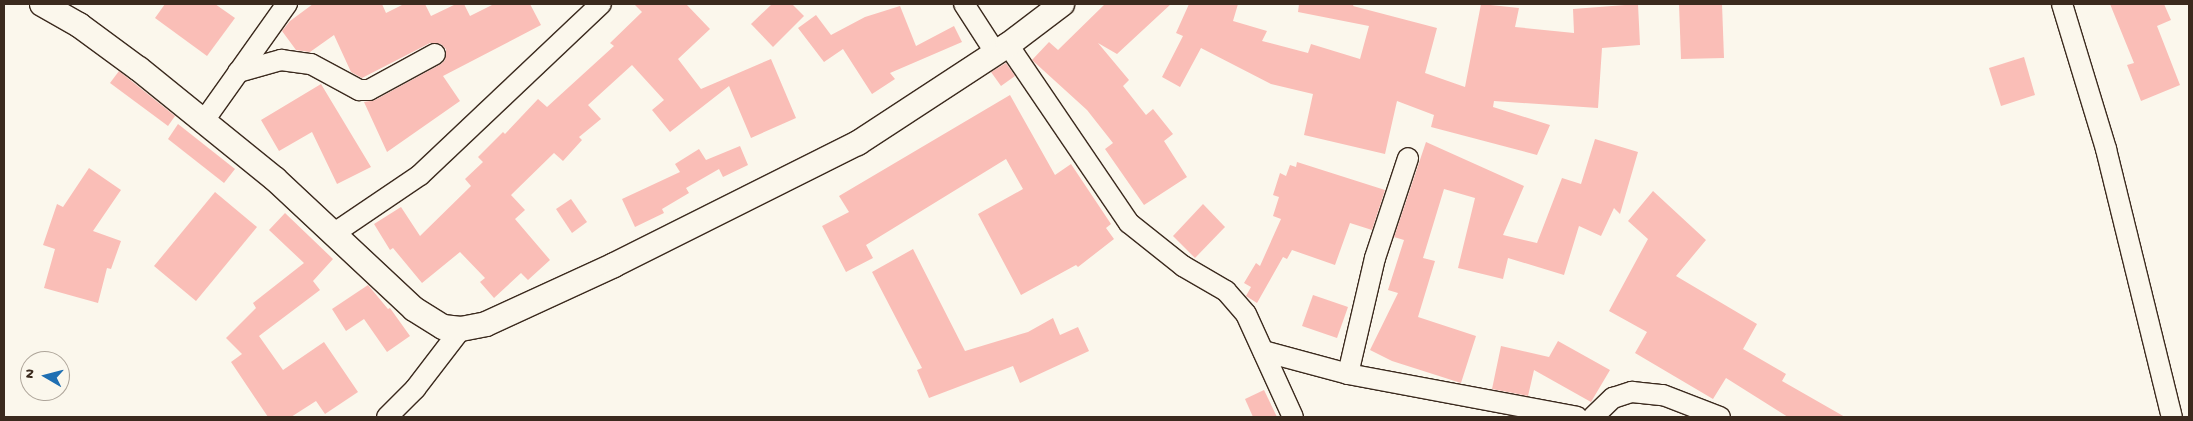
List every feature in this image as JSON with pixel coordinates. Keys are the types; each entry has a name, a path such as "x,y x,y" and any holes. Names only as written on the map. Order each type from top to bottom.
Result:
{"street":[{"path":"42,4 94,36 274,179 414,309 443,327 461,329 486,324 606,269 858,143 1002,48 1062,4"},
{"path":"203,122 287,4"},
{"path":"333,234 415,180 600,4"},
{"path":"964,4 1002,48 1129,224 1183,266 1226,291 1246,314 1293,417"},
{"path":"2062,4 2106,149 2172,417"},
{"path":"238,72 281,60 303,63 359,90 369,90 435,54"},
{"path":"1348,374 1375,258 1408,158"},
{"path":"387,417 415,389 461,329"},
{"path":"1263,351 1348,374 1577,417"},
{"path":"1593,417 1613,398 1632,392 1663,395 1720,417"}],"building":[{"path":"165,4 215,4 235,18 207,56 155,18"},
{"path":"313,4 382,4 386,13 404,4 425,4 431,16 456,4 464,4 470,16 494,4 530,4 541,25 443,76 460,101 387,152 364,102 375,100 441,64 445,60 446,49 441,44 430,43 362,78 351,72 334,35 310,52 296,50 282,31 290,21"},
{"path":"634,4 686,4 710,29 678,59 701,89 771,59 796,118 751,138 729,86 670,132 652,110 664,100 632,65 588,105 601,119 579,137 582,140 563,161 554,153 511,195 525,210 515,219 550,260 528,280 521,273 494,298 480,282 485,278 460,252 422,283 393,248 390,250 374,224 401,207 420,236 471,186 465,179 483,162 478,157 503,132 505,134 538,99 547,107 614,46 610,43 642,12"},
{"path":"772,4 792,4 804,16 773,47 751,24"},
{"path":"1105,4 1171,4 1117,54 1098,43 1129,80 1123,86 1146,115 1153,109 1173,134 1164,141 1187,177 1144,205 1105,149 1113,143 1087,110 1032,60 1049,42 1058,50"},
{"path":"1189,4 1238,4 1233,21 1267,31 1262,41 1308,53 1311,44 1360,59 1369,26 1298,12 1299,4 1354,4 1353,6 1437,28 1425,73 1465,87 1481,4 1519,8 1515,27 1574,33 1573,9 1638,4 1640,45 1602,48 1598,108 1494,101 1493,107 1550,125 1537,155 1431,127 1434,115 1397,101 1385,154 1304,135 1313,94 1271,84 1201,48 1180,87 1162,77 1183,36 1176,33"},
{"path":"1679,4 1722,4 1724,58 1681,59"},
{"path":"2110,4 2164,4 2171,20 2157,26 2180,85 2141,101 2127,65 2134,63"},
{"path":"900,6 916,46 954,26 962,42 890,73 895,79 872,94 843,49 824,62 798,28 816,15 831,35 865,17"},
{"path":"2024,57 2035,95 2001,106 1989,68"},
{"path":"1006,63 1015,76 1001,86 991,72"},
{"path":"119,71 175,116 168,126 110,83"},
{"path":"321,84 371,167 337,184 312,132 279,151 261,120"},
{"path":"1010,95 1055,175 1071,164 1111,224 1106,228 1114,239 1078,267 1076,265 1021,295 978,214 1023,189 1006,159 866,245 873,258 846,272 822,226 849,212 839,196"},
{"path":"178,124 235,169 224,183 168,139"},
{"path":"1595,139 1638,152 1620,214 1614,208 1601,236 1579,226 1564,275 1508,258 1503,279 1458,268 1475,198 1444,189 1423,258 1435,261 1418,317 1476,336 1461,383 1392,361 1370,350 1398,293 1388,290 1404,240 1394,237 1426,142 1524,186 1503,235 1537,243 1562,178 1581,184"},
{"path":"740,146 748,165 723,177 719,169 686,188 689,193 662,209 664,213 635,227 622,199 680,172 675,164 699,149 706,160"},
{"path":"1297,162 1385,190 1372,230 1350,223 1335,265 1292,250 1287,259 1283,257 1257,303 1246,296 1251,287 1244,283 1256,263 1260,266 1281,219 1273,216 1279,197 1273,195 1280,173 1286,176 1290,165 1296,167"},
{"path":"89,168 121,190 93,231 121,241 111,269 107,268 98,303 44,288 55,249 43,245 57,204 63,207"},
{"path":"1653,191 1706,240 1676,276 1757,324 1743,349 1786,374 1782,381 1845,417 1788,417 1726,378 1713,399 1635,353 1647,332 1609,311 1648,239 1628,221"},
{"path":"215,192 257,227 196,301 154,266"},
{"path":"571,199 587,222 572,233 556,209"},
{"path":"1203,204 1225,227 1195,258 1173,236"},
{"path":"285,213 333,259 313,281 320,290 259,336 283,370 324,342 358,392 325,414 316,401 291,417 268,417 231,362 242,354 226,338 256,308 253,303 304,263 269,230"},
{"path":"913,249 965,351 1028,332 1053,318 1060,335 1078,327 1089,351 1020,383 1013,366 929,398 917,370 922,368 872,272"},
{"path":"368,285 388,309 390,308 410,336 387,352 364,319 346,331 332,309"},
{"path":"1313,295 1348,307 1337,338 1302,326"},
{"path":"1558,341 1610,370 1591,402 1534,370 1528,396 1492,389 1501,346 1549,357"},
{"path":"1264,390 1277,417 1253,417 1245,399"}]}
